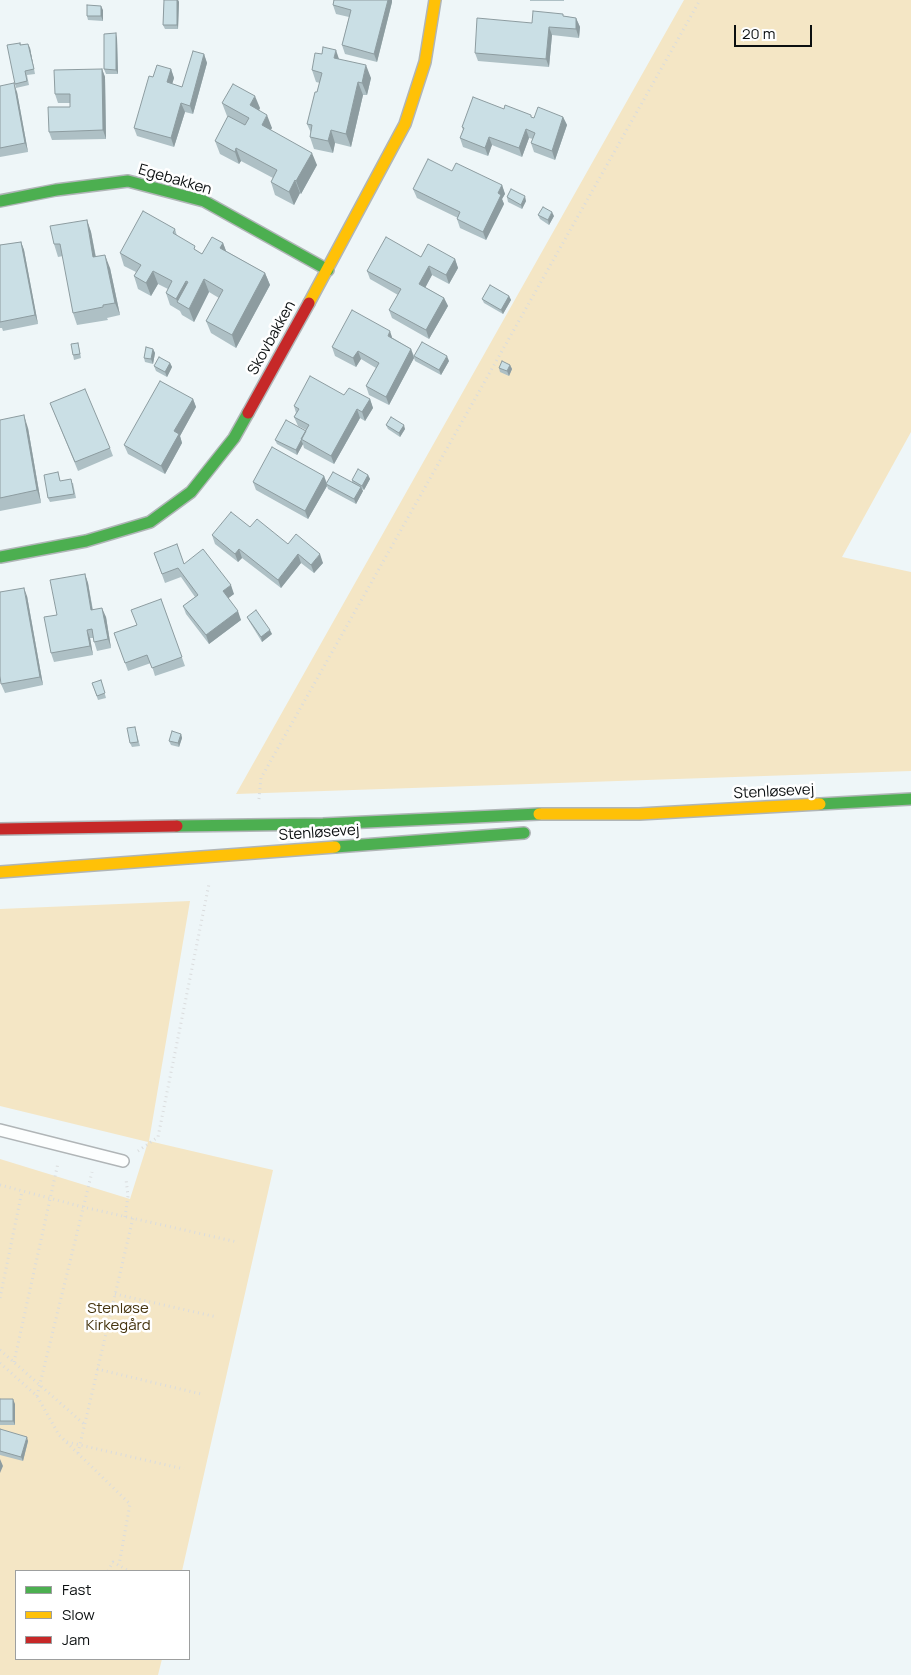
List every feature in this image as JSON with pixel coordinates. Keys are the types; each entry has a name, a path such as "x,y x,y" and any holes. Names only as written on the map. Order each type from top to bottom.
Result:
{"street":[{"name":"Skovbakken","path":"0,557 86,541 150,522 191,492 234,438 328,270 405,124 425,62 435,0"},
{"name":"Egebakken","path":"0,201 56,190 128,181 204,201 328,270"},
{"name":"Stenløsevej","path":"0,829 323,824 549,814 639,814 911,799"},
{"name":"Stenløsevej","path":"584,825 639,814"},
{"name":"Stenløsevej","path":"0,872 537,832"}],"lane":[{"path":"0,1130 123,1161"}],"path":[{"path":"258,804 261,778 700,0"},
{"path":"125,1217 128,1196 123,1161 158,1137 209,884"},
{"path":"14,1362 62,1146"},
{"path":"37,1396 96,1154"},
{"path":"0,1185 83,1207 237,1242"},
{"path":"0,1298 22,1191"},
{"path":"78,1453 132,1218"},
{"path":"115,1294 218,1317"},
{"path":"0,1350 85,1424"},
{"path":"0,1363 37,1396 59,1435 130,1504 119,1565"},
{"path":"97,1370 201,1394"},
{"path":"65,1441 184,1469"},
{"path":"109,1570 113,1562 128,1570"}],"green space":[{"path":"684,0 911,0 911,432 842,557 911,572 911,771 236,794"},
{"name":"Stenløse Kirkegård","path":"190,901 149,1141 273,1170 182,1570 15,1570 15,1660 162,1660 158,1675 0,1675 0,1159 130,1199 148,1142 0,1106 0,909"}],"building":[{"path":"164,0 177,0 177,25 163,25"},
{"path":"334,0 388,0 374,54 342,45 351,10 333,5"},
{"path":"87,5 101,6 101,16 87,16"},
{"path":"533,11 563,14 563,16 576,18 576,29 549,27 546,59 475,53 477,18 532,23"},
{"path":"116,33 116,70 104,69 104,34"},
{"path":"20,43 20,45 28,44 34,69 25,71 27,81 15,84 7,45"},
{"path":"323,47 336,50 334,58 366,65 362,83 358,82 346,134 331,130 328,141 310,137 312,125 307,124 322,73 312,70 315,53 322,54"},
{"path":"193,51 204,54 190,106 181,103 171,138 134,128 149,76 153,77 157,65 171,69 167,82 182,87"},
{"path":"102,69 103,130 49,132 48,107 70,107 70,94 55,94 54,70"},
{"path":"14,83 25,143 0,148 0,86"},
{"path":"233,84 255,96 250,105 267,115 262,125 312,153 289,192 271,182 277,170 236,148 235,152 215,141 228,116 245,125 249,118 222,103"},
{"path":"473,97 504,109 505,105 531,115 534,118 538,107 563,117 552,151 531,143 535,133 526,129 519,148 489,137 485,148 460,138"},
{"path":"428,159 452,171 456,163 502,185 498,193 501,195 483,232 457,219 460,212 413,189"},
{"path":"511,189 525,196 521,205 507,197"},
{"path":"543,207 552,212 548,220 538,215"},
{"path":"143,211 175,229 173,233 195,246 194,249 202,254 212,237 223,243 220,248 265,273 232,335 206,321 223,290 204,279 189,309 177,302 188,282 186,281 176,299 166,293 172,281 153,271 146,283 134,276 141,265 120,253"},
{"path":"87,220 93,257 105,255 115,303 73,313 60,244 54,244 50,226"},
{"path":"386,237 421,257 428,244 455,259 446,275 429,266 419,284 444,298 426,330 389,310 401,289 367,271"},
{"path":"21,242 35,315 0,322 0,245"},
{"path":"490,285 509,296 501,310 482,299"},
{"path":"352,310 390,331 388,336 411,349 386,397 366,386 379,363 358,351 353,358 332,347"},
{"path":"422,342 447,356 439,370 414,356"},
{"path":"78,343 80,354 73,355 71,344"},
{"path":"146,347 153,349 151,359 144,358"},
{"path":"159,357 170,363 165,372 154,366"},
{"path":"502,361 510,365 507,371 499,368"},
{"path":"310,376 344,395 349,388 370,399 362,412 357,409 331,456 301,439 309,425 294,417 299,409 294,406"},
{"path":"160,381 193,399 174,431 179,434 161,466 124,445"},
{"path":"85,389 110,448 75,462 50,403"},
{"path":"24,415 37,490 0,498 0,420"},
{"path":"391,417 404,425 399,433 386,425"},
{"path":"286,420 306,431 296,450 275,440"},
{"path":"272,447 324,476 305,511 253,482"},
{"path":"358,469 368,475 362,486 352,480"},
{"path":"58,472 60,481 71,479 74,494 48,498 44,475"},
{"path":"333,472 361,487 354,499 326,484"},
{"path":"231,512 250,527 257,519 288,544 296,534 320,554 311,565 298,554 278,580 239,549 235,554 212,535"},
{"path":"177,544 184,564 203,549 231,585 223,591 238,611 206,635 183,606 198,595 178,568 162,574 154,553"},
{"path":"85,574 91,610 102,608 108,639 94,642 92,629 87,630 90,646 51,653 44,617 57,615 50,580"},
{"path":"24,588 40,677 1,684 0,592"},
{"path":"161,599 182,657 152,668 147,655 125,663 114,633 137,625 131,610"},
{"path":"256,610 270,630 261,637 247,617"},
{"path":"101,680 105,693 97,696 92,683"},
{"path":"135,727 138,742 130,743 127,728"},
{"path":"172,731 181,734 178,743 169,741"},
{"path":"0,1399 13,1399 13,1421 0,1421"},
{"path":"0,1429 27,1437 21,1457 0,1451"}],"traffic: fast":[{"path":"0,201 56,190 128,181 204,201 328,270"},
{"path":"0,557 86,541 150,522 191,492 234,438 248,413"},
{"path":"820,804 911,799"},
{"path":"177,826 323,824 539,814"},
{"path":"335,847 524,833"}],"traffic: slow":[{"path":"309,303 405,124 425,62 435,0"},
{"path":"539,814 639,814 820,804"},
{"path":"0,872 335,847"}],"traffic: jam":[{"path":"248,413 309,303"},
{"path":"0,829 177,826"}]}
